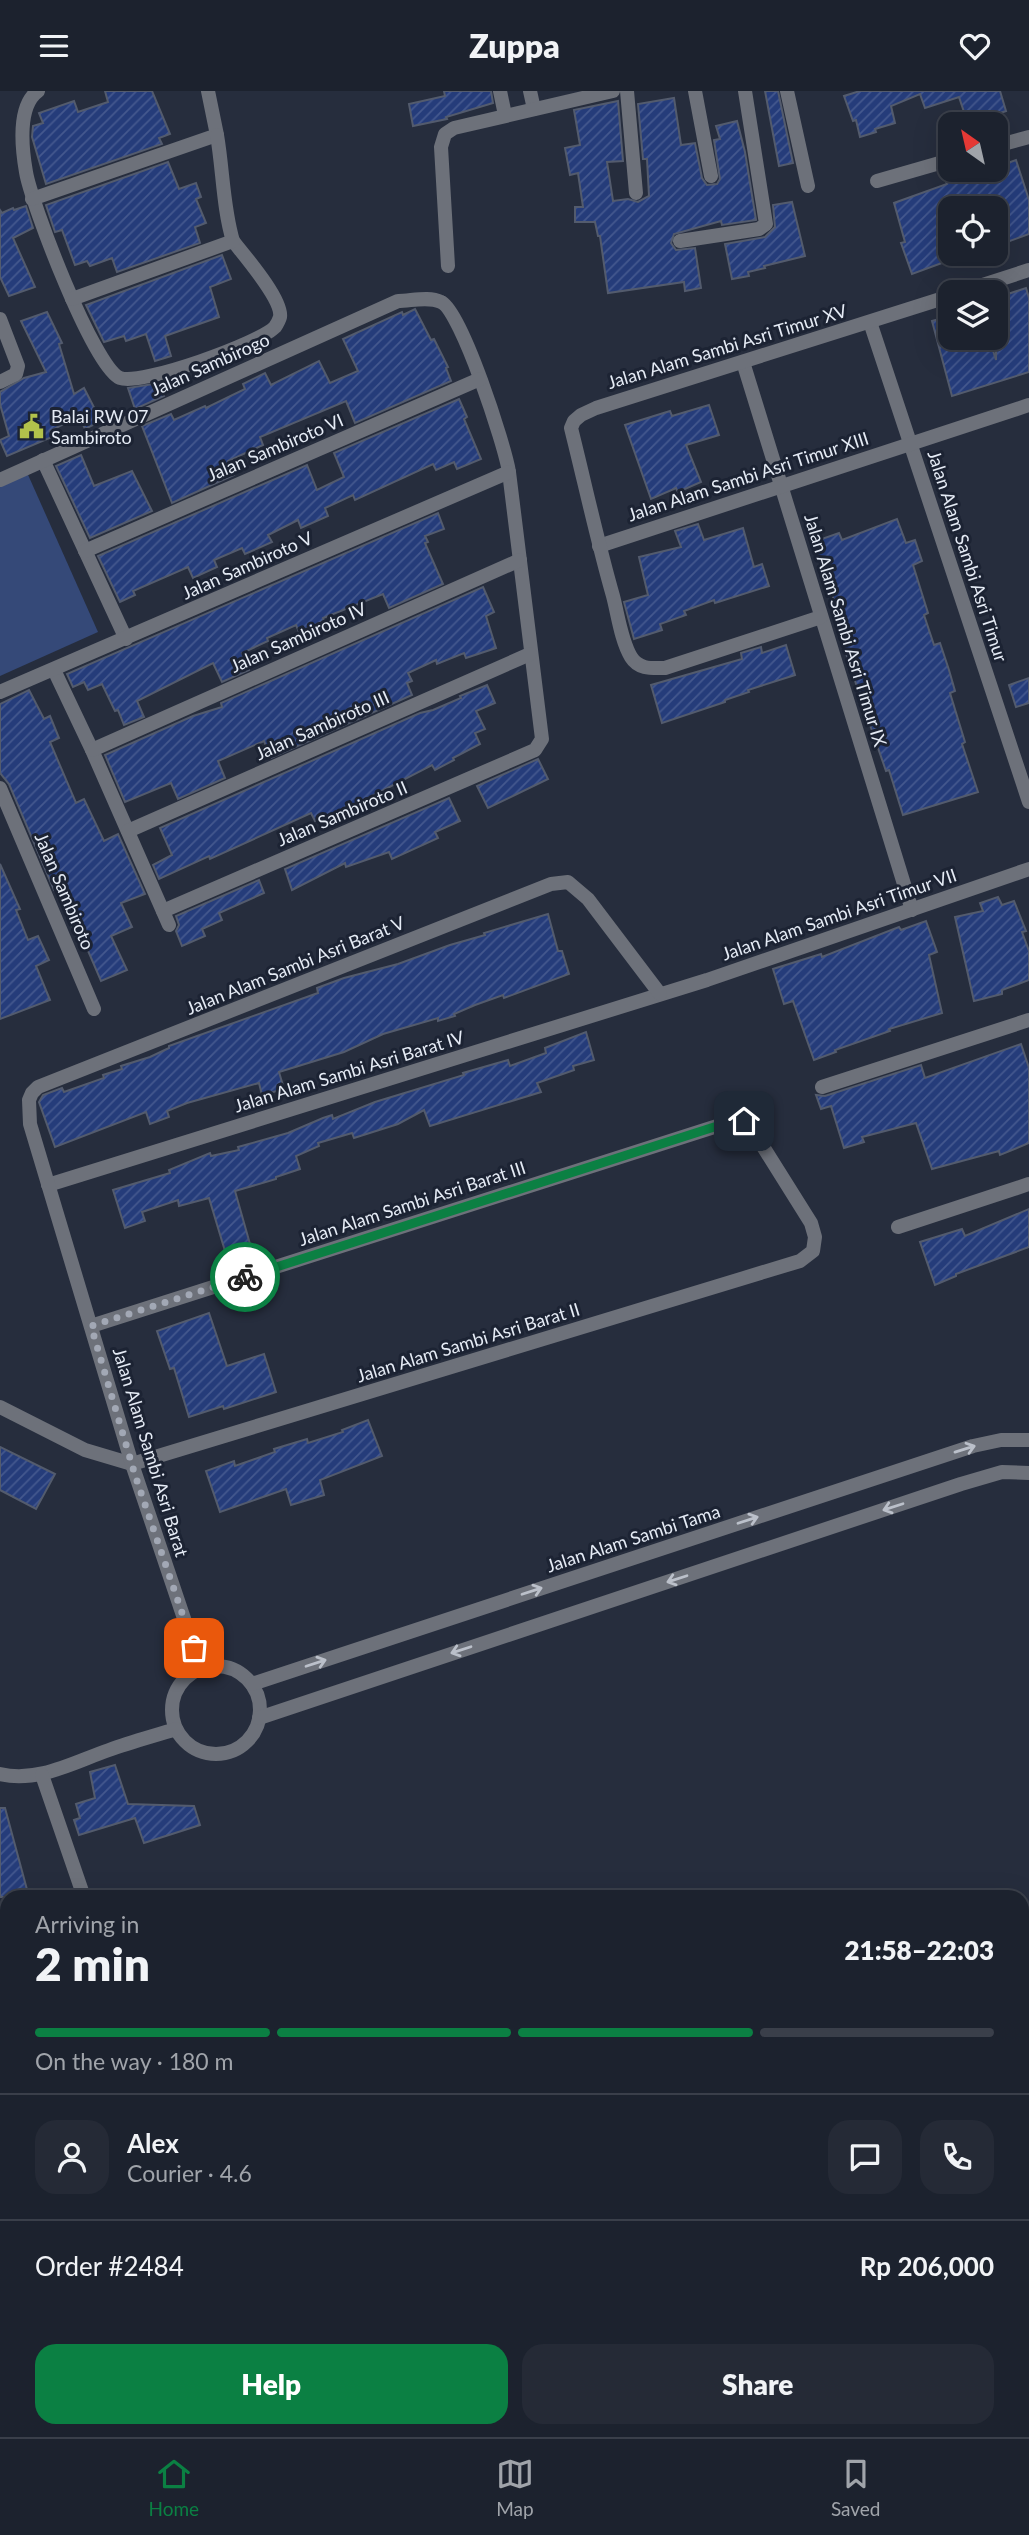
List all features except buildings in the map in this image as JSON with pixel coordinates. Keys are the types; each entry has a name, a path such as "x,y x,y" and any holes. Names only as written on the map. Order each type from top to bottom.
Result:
{"street":[{"path":"38,91 30,99 23,134 25,170 32,199 72,299 97,350 120,378 143,379 164,374 241,344 275,327 280,317 277,302 233,241 227,221 225,182 208,91"},
{"path":"500,91 505,115"},
{"path":"530,91 534,109"},
{"path":"448,267 441,146 445,134 454,128 589,94 613,91"},
{"path":"627,91 636,193"},
{"path":"695,91 711,176"},
{"path":"680,241 759,229 766,225 745,91"},
{"path":"787,91 808,186"},
{"path":"32,199 217,135"},
{"path":"1008,143 1029,137"},
{"path":"877,181 938,163"},
{"path":"72,299 233,241"},
{"path":"998,280 1029,270"},
{"name":"Jalan Sambirogo","path":"0,480 398,301 431,299 446,305 452,311 480,379"},
{"name":"Jalan Alam Sambi Asri Timur XV","path":"599,546 571,428 581,415 938,300"},
{"path":"0,319 19,366 16,374 0,382"},
{"name":"Jalan Alam Sambi Asri Timur","path":"870,321 1029,802"},
{"name":"Jalan Alam Sambi Asri Timur IX","path":"743,362 912,910"},
{"path":"480,379 505,450 530,654"},
{"name":"Jalan Sambiroto VI","path":"85,551 480,379"},
{"name":"Jalan Alam Sambi Asri Timur XIII","path":"599,546 1029,405"},
{"path":"43,460 126,639"},
{"name":"Jalan Sambiroto V","path":"0,692 509,472"},
{"path":"599,546 631,658 646,668 665,668 821,617"},
{"name":"Jalan Sambiroto IV","path":"92,750 520,560"},
{"name":"Jalan Sambiroto II","path":"163,911 535,751 542,739 530,654"},
{"name":"Jalan Sambiroto III","path":"128,831 530,654"},
{"path":"54,670 169,925"},
{"name":"Jalan Sambiroto","path":"0,788 94,1009"},
{"name":"Jalan Alam Sambi Asri Timur VII","path":"666,992 1029,869"},
{"name":"Jalan Alam Sambi Asri Barat V","path":"38,1087 551,884 568,882 588,899 666,992"},
{"name":"Jalan Alam Sambi Asri Barat IV","path":"48,1185 666,992"},
{"path":"822,1087 1029,1020"},
{"name":"Jalan Alam Sambi Asri Barat","path":"38,1087 29,1100 30,1124 132,1465 201,1669"},
{"name":"Jalan Alam Sambi Asri Barat III","path":"91,1326 736,1120 744,1121 752,1129 811,1223 815,1237 813,1251"},
{"path":"898,1227 1029,1184"},
{"name":"Jalan Alam Sambi Asri Barat II","path":"132,1465 800,1261 813,1251"},
{"path":"0,1407 85,1450 132,1465"},
{"name":"Jalan Alam Sambi Tama","path":"252,1684 972,1446 1001,1440 1029,1440"},
{"path":"259,1718 961,1484 1002,1472 1029,1473"},
{"path":"219,1666 238,1671 252,1684 260,1706 259,1718 248,1740 238,1748 224,1753 196,1749 185,1741 176,1729 172,1715 176,1694 188,1676 201,1669 219,1666"},
{"path":"0,1774 12,1777 42,1775 111,1749 176,1729"},
{"path":"42,1775 81,1890"}],"shaded area":[{"path":"25,468 98,632 0,676 0,479"}],"way so far":[{"path":"194,1648 135,1475 91,1326 245,1277"}],"place":[{"name":"Balai RW 07 Sambiroto","path":"31,426"}],"route":[{"path":"245,1277 736,1120 744,1121"}]}
